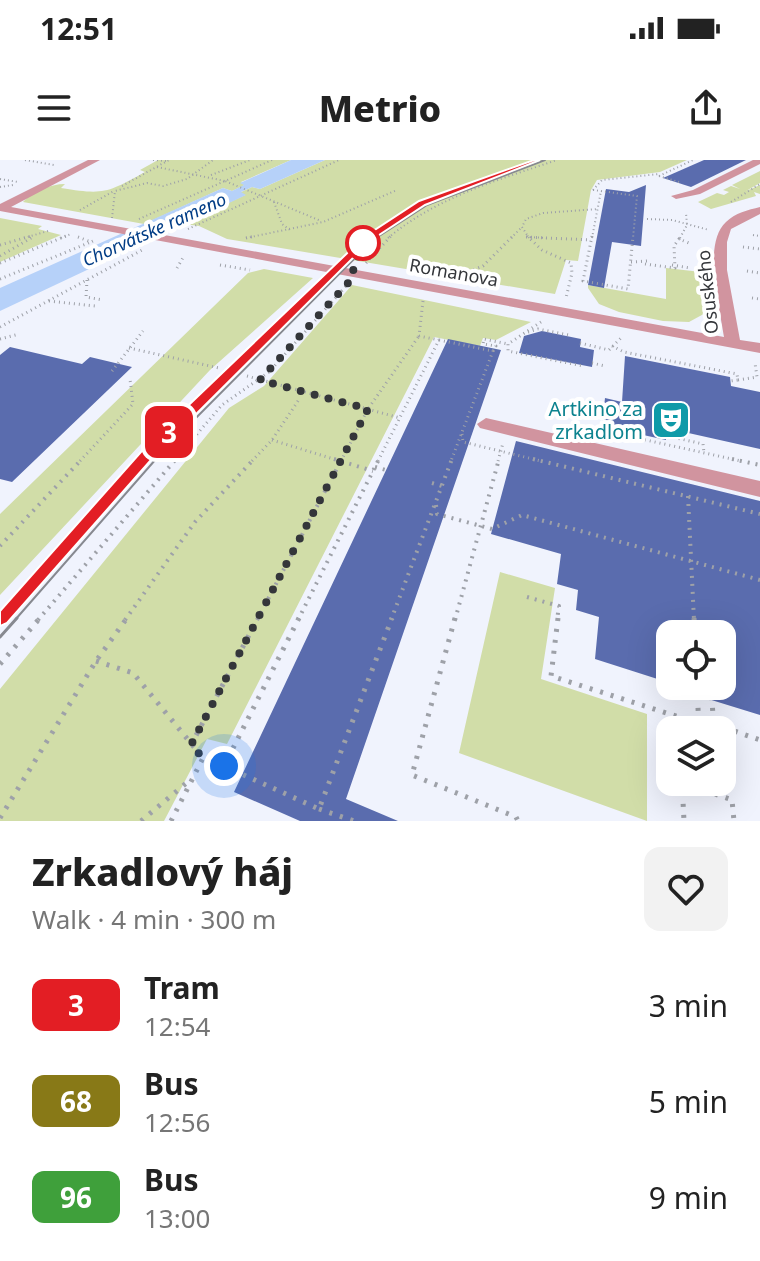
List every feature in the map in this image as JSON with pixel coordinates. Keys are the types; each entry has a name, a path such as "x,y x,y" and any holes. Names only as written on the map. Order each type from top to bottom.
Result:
{"street":[{"path":"0,208 95,160"},
{"path":"676,196 696,192 760,160"},
{"name":"Romanova","path":"0,208 176,237 733,343 757,356"},
{"name":"Osuského","path":"733,343 721,255 722,235 737,219 760,210"},
{"path":"486,424 760,489"}],"path":[{"path":"25,160 62,166"},
{"path":"153,160 169,160"},
{"path":"75,213 169,160"},
{"path":"115,191 147,183 163,186 196,173 213,160"},
{"path":"208,175 250,160"},
{"path":"132,223 272,160"},
{"path":"176,237 339,160"},
{"path":"364,265 380,242 412,219 456,197 557,160"},
{"path":"601,191 583,281 628,289 637,196 601,191 593,190 602,180 656,172 663,176 694,160 700,161"},
{"path":"236,166 246,171"},
{"path":"156,167 208,175 267,195 274,202 323,222"},
{"path":"179,171 183,168"},
{"path":"0,179 23,183"},
{"path":"597,184 605,186"},
{"path":"731,202 760,184"},
{"path":"240,238 277,234 323,222 397,190"},
{"path":"0,279 91,242 110,228 115,191"},
{"path":"736,192 736,198"},
{"path":"274,202 282,224 291,230"},
{"path":"452,278 483,266 522,227 526,219 543,213 598,209"},
{"path":"675,266 674,246 687,225 686,213"},
{"path":"637,216 672,220 722,235"},
{"path":"647,219 672,220"},
{"path":"277,234 282,224"},
{"path":"522,227 526,237 537,247 571,263 572,273 566,298"},
{"path":"0,245 52,230"},
{"path":"0,263 76,230"},
{"path":"0,256 43,232"},
{"path":"753,235 760,236"},
{"path":"526,237 591,240"},
{"path":"679,239 689,243"},
{"path":"86,241 91,242"},
{"path":"0,327 150,246"},
{"path":"743,247 760,249"},
{"path":"632,256 637,256 637,260"},
{"path":"177,268 181,259"},
{"path":"631,262 637,263 637,260 690,268"},
{"path":"645,264 675,266"},
{"path":"747,271 760,273"},
{"path":"572,273 585,272"},
{"path":"87,279 86,297 103,300"},
{"path":"0,664 222,405 260,380 349,282"},
{"path":"191,745 339,461 368,409 419,336 424,296"},
{"path":"752,298 760,299"},
{"path":"46,301 95,306"},
{"path":"570,328 569,336 538,329 541,322 514,338 508,344 508,351 583,366"},
{"path":"112,371 143,331"},
{"path":"0,339 19,334"},
{"path":"419,336 493,351"},
{"path":"580,343 609,350 622,337"},
{"path":"319,809 496,346 483,344 484,339 508,344"},
{"path":"224,766 439,340"},
{"path":"612,346 624,352 737,374 738,380"},
{"path":"129,348 219,368"},
{"path":"730,381 757,377 757,356"},
{"path":"592,363 605,366"},
{"path":"247,376 400,418"},
{"path":"0,546 133,404 130,379"},
{"path":"0,818 96,661 195,522 272,440 300,398"},
{"path":"486,424 504,444 412,775 516,817 518,821"},
{"path":"596,429 760,465"},
{"path":"671,429 672,437 703,444 704,453"},
{"path":"461,432 463,442 760,514"},
{"path":"272,440 339,461 386,470"},
{"path":"432,483 442,486"},
{"path":"688,496 694,620"},
{"path":"435,501 437,514 492,529 522,515 760,580"},
{"path":"527,597 559,606 551,676 676,716"},
{"path":"96,661 133,673 203,758 351,821"},
{"path":"736,733 760,740"},
{"path":"171,821 203,758"},
{"path":"141,821 192,778"},
{"path":"683,796 684,821"},
{"path":"722,796 732,800 734,821"}],"green space":[{"path":"158,160 291,160 241,182 245,185 232,191 223,188 144,224 23,202 42,189 59,184 65,184 61,188 96,192 113,188 145,172 140,170"},
{"path":"325,160 687,160 660,172 597,180 591,190 578,261 566,260 555,294 227,239 199,226 184,224 245,195 239,193 252,187 260,189"},
{"path":"760,171 760,183 746,191 760,185 760,194 754,192 756,196 711,209 698,202 717,193 724,195 729,192 723,190 731,186 740,189 732,185"},
{"path":"0,218 42,226 38,229 61,235 0,262"},
{"path":"666,268 701,272 711,310 689,322 663,321 619,312 599,304 588,288 588,285 666,299"},
{"path":"264,269 313,278 210,370 0,595 0,514 248,273"},
{"path":"352,285 531,322 496,340 483,338 480,346 434,337 227,744 207,739 164,821 0,821 0,689 229,408 264,386"},
{"path":"500,572 555,588 541,679 647,714 647,821 459,753"}],"water":[{"name":"Chorvátske rameno","path":"291,160 325,160 260,189 252,187 241,192 246,195 0,311 0,288 223,188 232,191 244,185 240,183"}],"building":[{"path":"704,160 746,160 691,187 663,178"},
{"path":"646,185 641,246 612,242 604,288 588,285 606,189 629,192"},
{"path":"542,331 581,339 580,347 594,350 592,367 519,353 524,336"},
{"path":"448,339 501,350 346,799 398,821 300,821 234,792"},
{"path":"10,347 82,364 90,357 132,367 12,482 0,479 0,355"},
{"path":"625,356 730,377 731,386 760,392 760,449 666,428 666,440 602,426 605,398 622,402"},
{"path":"516,441 760,501 760,715 711,700 736,700 736,620 656,620 656,679 595,659 599,617 576,610 578,590 557,584 561,554 491,534"}],"tram line":[{"name":"3","path":"0,617 153,448 233,366 367,239 422,203 536,160"},
{"path":"15,620 163,451 373,240 427,205 545,160"},
{"path":"0,617 72,538"},
{"path":"0,637 17,618"}],"place":[{"name":"Artkino za zrkadlom","path":"671,420"}],"route":[{"path":"224,766 203,758 191,745 368,409 260,380 349,282 363,243"}]}
